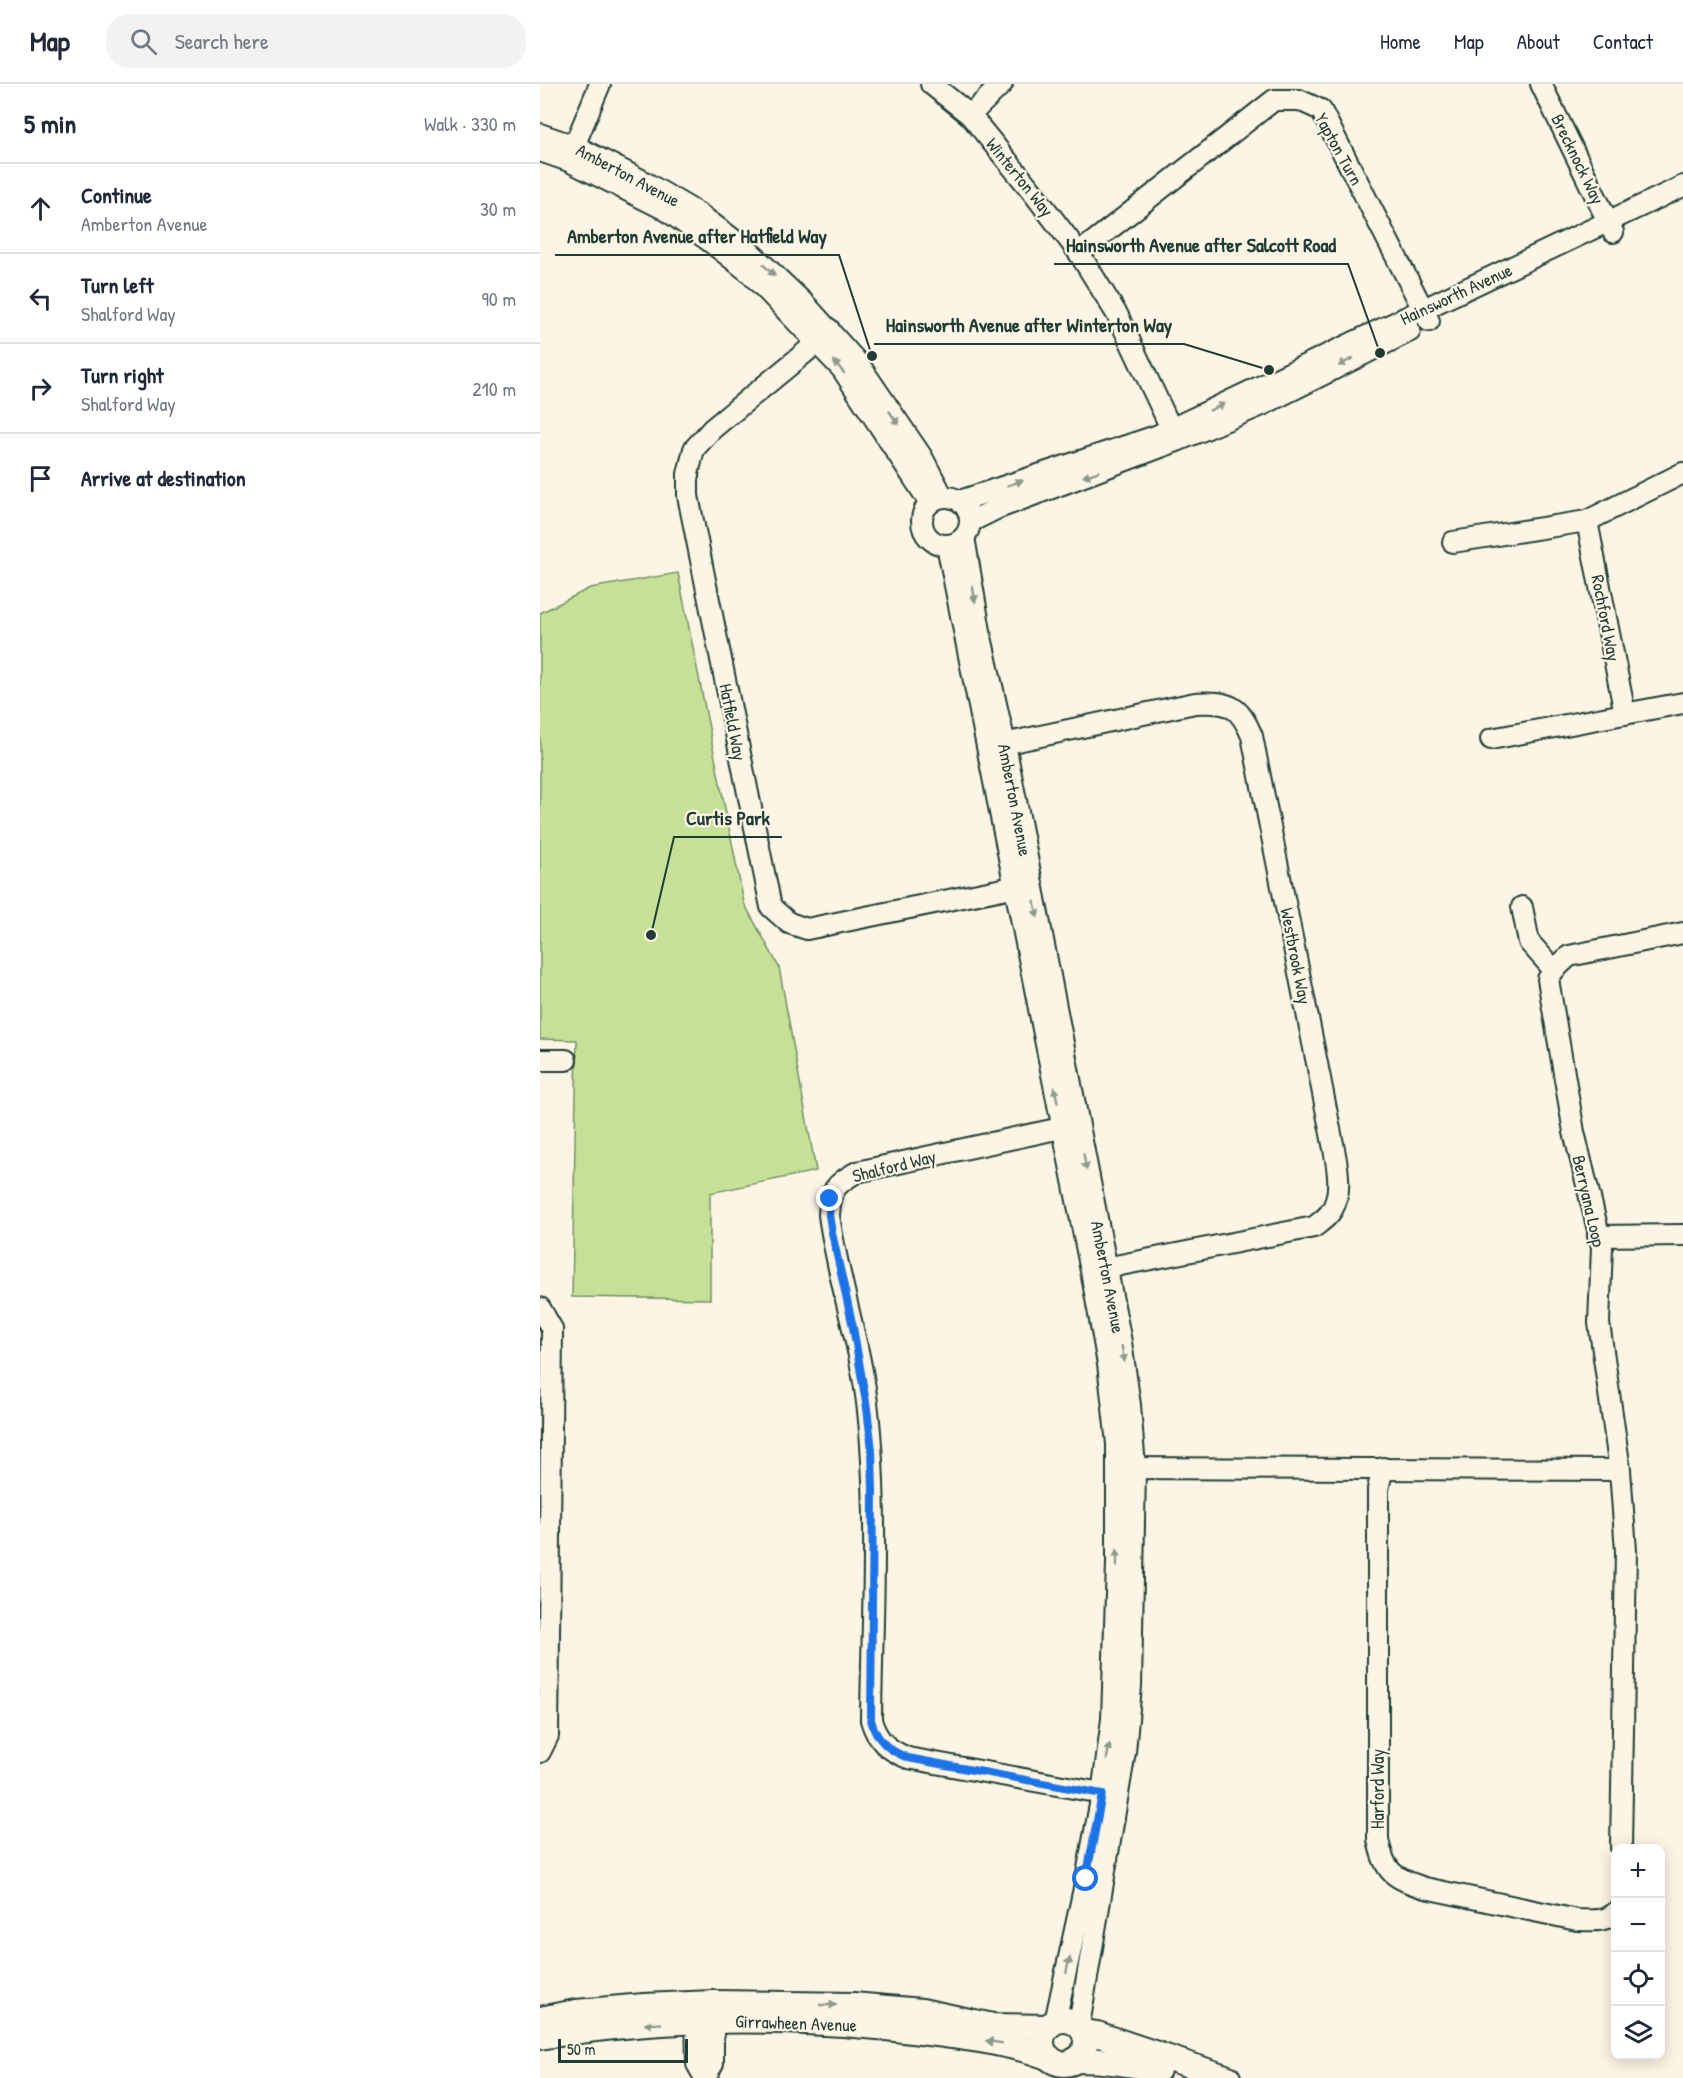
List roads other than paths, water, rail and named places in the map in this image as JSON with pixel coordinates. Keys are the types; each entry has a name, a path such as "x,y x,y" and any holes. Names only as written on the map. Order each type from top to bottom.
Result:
{"main road":[{"name":"Girrawheen Avenue","path":"540,2037 645,2024 705,2013 853,2005 921,2011 993,2026 1051,2024"},
{"name":"Girrawheen Avenue","path":"540,2019 612,2008 705,2013 887,2028 1000,2043 1050,2058"},
{"path":"1183,2078 1131,2063 1076,2060 1062,2063 1045,2053 1042,2040 1051,2024 1063,2020 1071,2021 1081,2029 1228,2078"},
{"path":"1076,2060 1085,2048 1081,2029"}],"street":[{"path":"572,153 600,84"},
{"name":"Winterton Way","path":"931,84 970,116 1079,253 1118,316 1175,435"},
{"path":"970,116 1002,84"},
{"name":"Brecknock Way","path":"1541,84 1611,228"},
{"name":"Yapton Turn","path":"1079,253 1274,100 1299,100 1321,110 1426,315"},
{"name":"Amberton Avenue","path":"540,134 572,153 641,180 699,214 749,251 823,335 858,363 921,457 944,500"},
{"name":"Amberton Avenue","path":"540,151 572,153"},
{"name":"Hainsworth Avenue","path":"1611,228 1683,186"},
{"name":"Hainsworth Avenue","path":"960,534 996,509 1175,435 1262,405 1426,315 1611,228 1683,201"},
{"name":"Hatfield Way","path":"823,335 712,429 694,449 688,474 688,496 771,907 789,923 807,928 1023,884"},
{"name":"Hainsworth Avenue","path":"944,500 1156,436 1175,435"},
{"path":"1453,542 1587,521 1683,473"},
{"path":"944,500 969,514 960,534 933,541 924,530 923,516 944,500"},
{"name":"Rochford Way","path":"1587,521 1625,714"},
{"name":"Amberton Avenue","path":"960,534 996,745 1099,1269 1113,1398 1126,1468 1117,1563 1110,1796 1081,2029"},
{"name":"Westbrook Way","path":"996,745 1212,702 1230,705 1244,716 1252,736 1334,1149 1339,1176 1337,1194 1330,1214 1314,1227 1099,1269"},
{"path":"1491,739 1683,703"},
{"path":"1522,907 1529,942 1554,970 1569,956 1683,933"},
{"name":"Berryana Loop","path":"1554,970 1548,979 1550,997 1574,1132 1602,1246 1599,1323 1620,1470"},
{"path":"540,1060 566,1060"},
{"name":"Shalford Way","path":"1070,1126 857,1172 838,1182 830,1199 829,1215 853,1327 871,1440 873,1491 871,1720 875,1733 883,1744 908,1758 1110,1796"},
{"path":"1598,1236 1683,1236"},
{"path":"540,1308 552,1329 548,1736 540,1752"},
{"path":"1126,1468 1620,1470 1626,1551 1621,1844"},
{"name":"Harford Way","path":"1383,1468 1378,1489 1377,1839 1382,1859 1393,1874 1399,1878 1425,1887 1577,1920 1600,1920 1611,1917"},
{"name":"Amberton Avenue","path":"1051,2024 1086,1879 1110,1796"},
{"path":"705,2013 713,2063 705,2078"}],"place":[{"name":"Hainsworth Avenue after Salcott Road","path":"1380,353"},
{"name":"Amberton Avenue after Hatfield Way","path":"872,356"},
{"name":"Hainsworth Avenue after Winterton Way","path":"1269,370"},
{"name":"Curtis Park","path":"651,935"}]}
